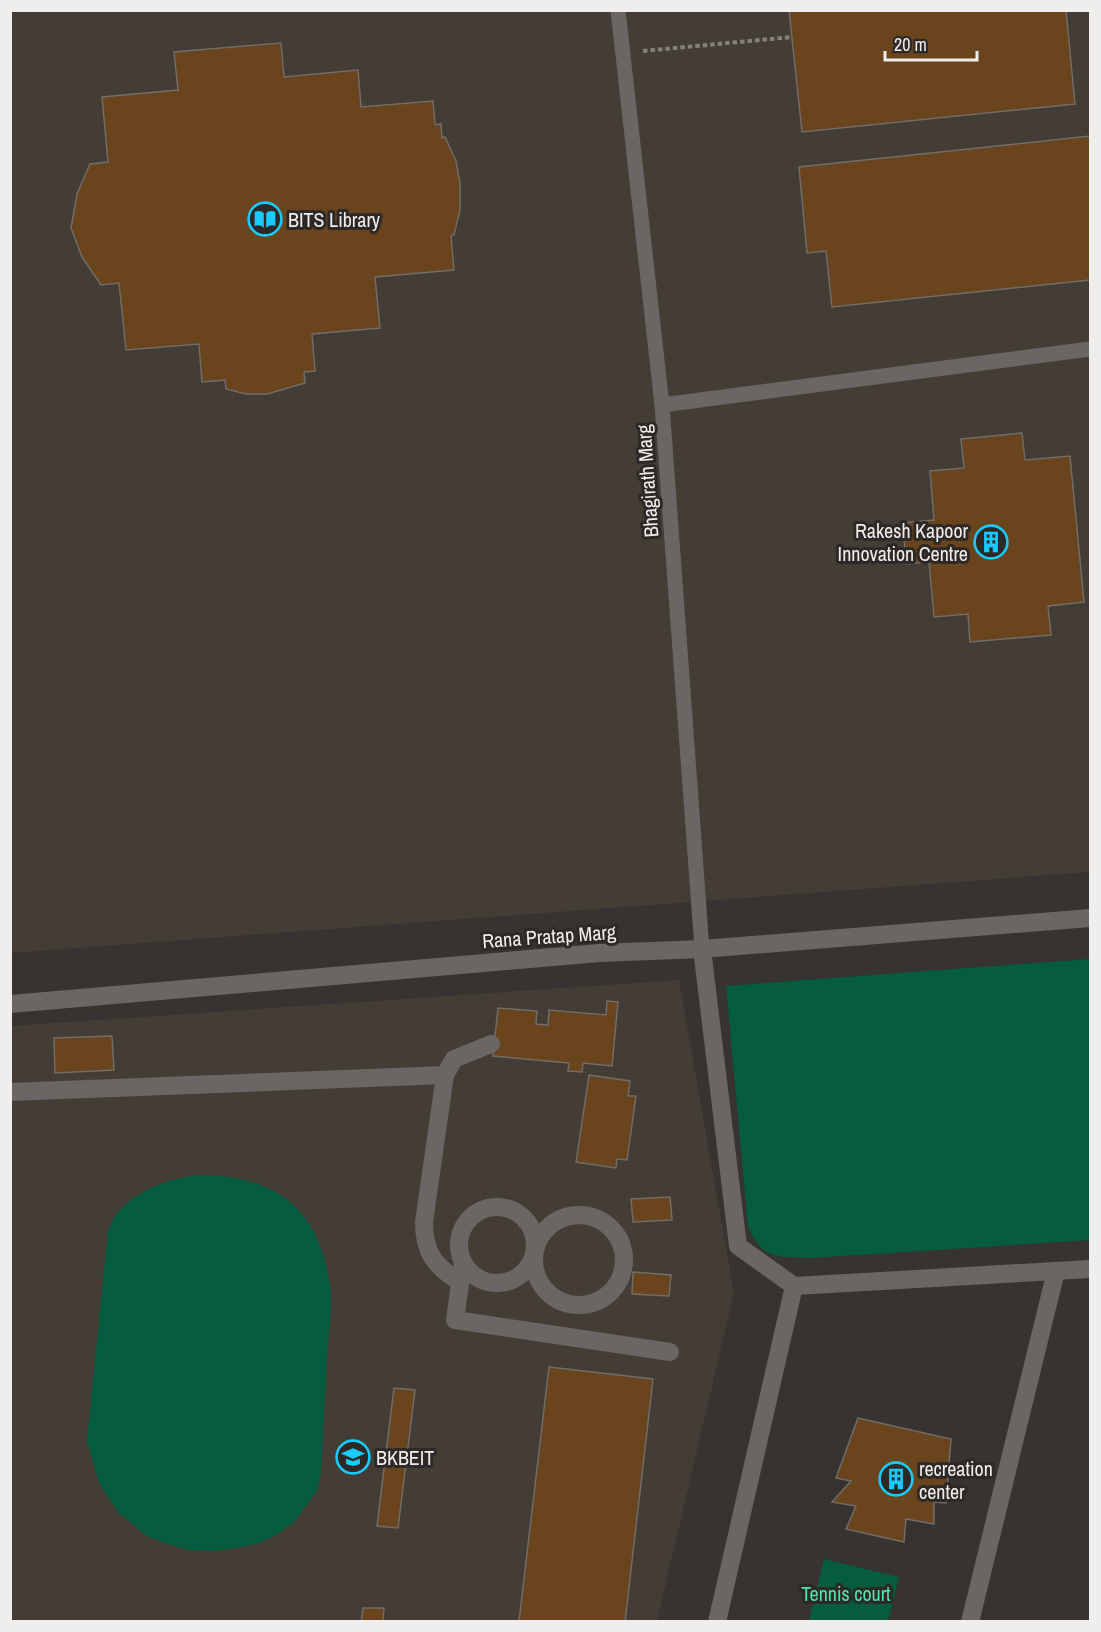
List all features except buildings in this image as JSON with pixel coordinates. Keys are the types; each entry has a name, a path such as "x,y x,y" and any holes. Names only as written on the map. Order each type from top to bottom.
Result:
{"street":[{"name":"Rana Pratap Marg","path":"10,1004 599,953 702,949 1090,918"},
{"path":"702,949 738,1246 794,1286 1090,1269"},
{"path":"460,1282 444,1272 433,1259 424,1241 424,1222 445,1075 454,1059 491,1044"},
{"path":"10,1092 445,1075"},
{"path":"534,1257 526,1270 514,1279 500,1284 485,1282 472,1274 463,1262 459,1248 460,1233 468,1220 480,1211 494,1207 509,1209 522,1216 531,1228 535,1242 534,1257 536,1275 545,1290 559,1300 577,1305 594,1302 609,1293 620,1279 624,1262 622,1245 613,1229 598,1219 581,1215 564,1217 549,1226 538,1240 534,1257"},
{"path":"463,1262 455,1320 670,1352"},
{"path":"970,1622 1056,1271"},
{"path":"717,1622 794,1286"}],"lane":[{"name":"Bhagirath Marg","path":"618,10 662,405 702,949"},
{"path":"662,405 1090,349"}],"path":[{"path":"623,53 792,37"}],"shaded area":[{"path":"11,11 1090,11 1090,872 11,953"},
{"name":"BKBEIT","path":"679,980 734,1293 657,1621 11,1622 11,1026"}],"green space":[{"path":"1090,959 1090,1240 811,1258 772,1254 759,1245 748,1226 726,986"},
{"path":"199,1175 251,1182 272,1190 289,1201 304,1216 315,1235 324,1258 331,1293 321,1472 317,1491 294,1522 278,1534 259,1543 212,1551 189,1550 147,1536 118,1512 99,1483 87,1441 108,1231 117,1213 137,1196 166,1182"},
{"name":"Tennis court","path":"824,1559 899,1577 888,1621 809,1621"}],"place":[{"name":"BITS Library","path":"265,219"},
{"name":"Rakesh Kapoor Innovation Centre","path":"991,542"},
{"name":"BKBEIT","path":"353,1457"},
{"name":"recreation center","path":"896,1479"}]}
